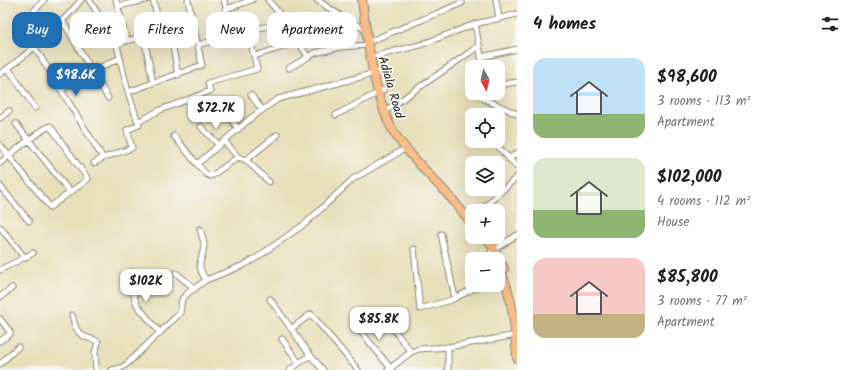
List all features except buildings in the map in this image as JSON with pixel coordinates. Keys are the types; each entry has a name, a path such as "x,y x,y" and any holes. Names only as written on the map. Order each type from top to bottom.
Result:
{"main road":[{"name":"Adiala Road","path":"362,0 366,30 376,56 376,72"},
{"name":"Adiala Road","path":"367,0 371,42 376,72 389,123 406,148 465,216"},
{"name":"Adiala Road","path":"381,90 396,128 410,147 465,209"},
{"path":"505,272 517,312"},
{"path":"505,289 512,309 516,335 517,358"}],"street":[{"path":"33,12 44,0"},
{"path":"81,0 62,20 108,98"},
{"path":"89,0 97,12"},
{"path":"134,39 127,41 117,3 146,0"},
{"path":"153,0 156,12"},
{"path":"188,0 191,12"},
{"path":"224,0 227,12"},
{"path":"226,9 252,0"},
{"path":"268,0 278,12"},
{"path":"317,0 366,30"},
{"path":"496,0 499,19"},
{"path":"289,68 315,53 371,42 462,3"},
{"path":"376,56 420,45 475,24 517,14"},
{"path":"475,24 482,60"},
{"path":"128,92 202,65 198,45 206,43"},
{"path":"388,109 479,46"},
{"path":"0,74 32,48"},
{"path":"35,48 103,158"},
{"path":"117,48 128,92 138,122"},
{"path":"146,48 153,83"},
{"path":"173,48 178,75"},
{"path":"94,163 103,158 132,148 127,130 139,125 138,122 160,110 210,91 208,83 257,68 252,48"},
{"path":"254,56 284,48"},
{"path":"302,48 308,57"},
{"path":"481,57 517,49"},
{"path":"61,90 93,71 120,58"},
{"path":"8,68 35,108"},
{"path":"196,164 238,129 278,99 376,72"},
{"path":"505,84 517,82"},
{"path":"336,115 381,90"},
{"path":"251,95 262,110"},
{"path":"485,100 517,114"},
{"path":"225,110 238,129"},
{"path":"0,118 9,111"},
{"path":"16,124 70,192"},
{"path":"0,145 8,156 50,207 88,179 51,127 48,127 8,156 0,163"},
{"path":"201,127 219,145"},
{"path":"246,160 277,135"},
{"path":"174,136 196,164 210,176 214,175 238,157"},
{"path":"224,141 238,157 246,160 270,182"},
{"path":"112,370 121,368 127,364 180,313 182,300 188,293 206,280 244,265 256,258 306,223 353,179 406,148"},
{"path":"499,148 517,167"},
{"path":"509,159 517,153"},
{"path":"488,204 517,178"},
{"path":"0,186 29,221"},
{"path":"0,227 25,258"},
{"path":"200,229 204,244 200,260 200,270 206,280"},
{"path":"441,234 455,298"},
{"path":"494,252 517,236"},
{"path":"414,249 420,309 455,298 467,292"},
{"path":"0,270 33,253"},
{"path":"133,272 132,289 137,305 160,333"},
{"path":"176,273 195,288"},
{"path":"0,297 12,288"},
{"path":"270,299 310,355 323,370"},
{"path":"291,329 312,314 358,370"},
{"path":"72,315 80,335 95,339 98,342 95,353 96,370"},
{"path":"0,319 10,334 0,340"},
{"path":"354,323 390,370 411,352 419,349 516,335"},
{"path":"395,331 411,352"},
{"path":"282,339 299,363"},
{"path":"448,346 448,370"},
{"path":"1,363 18,347"},
{"path":"290,370 310,355"}]}
